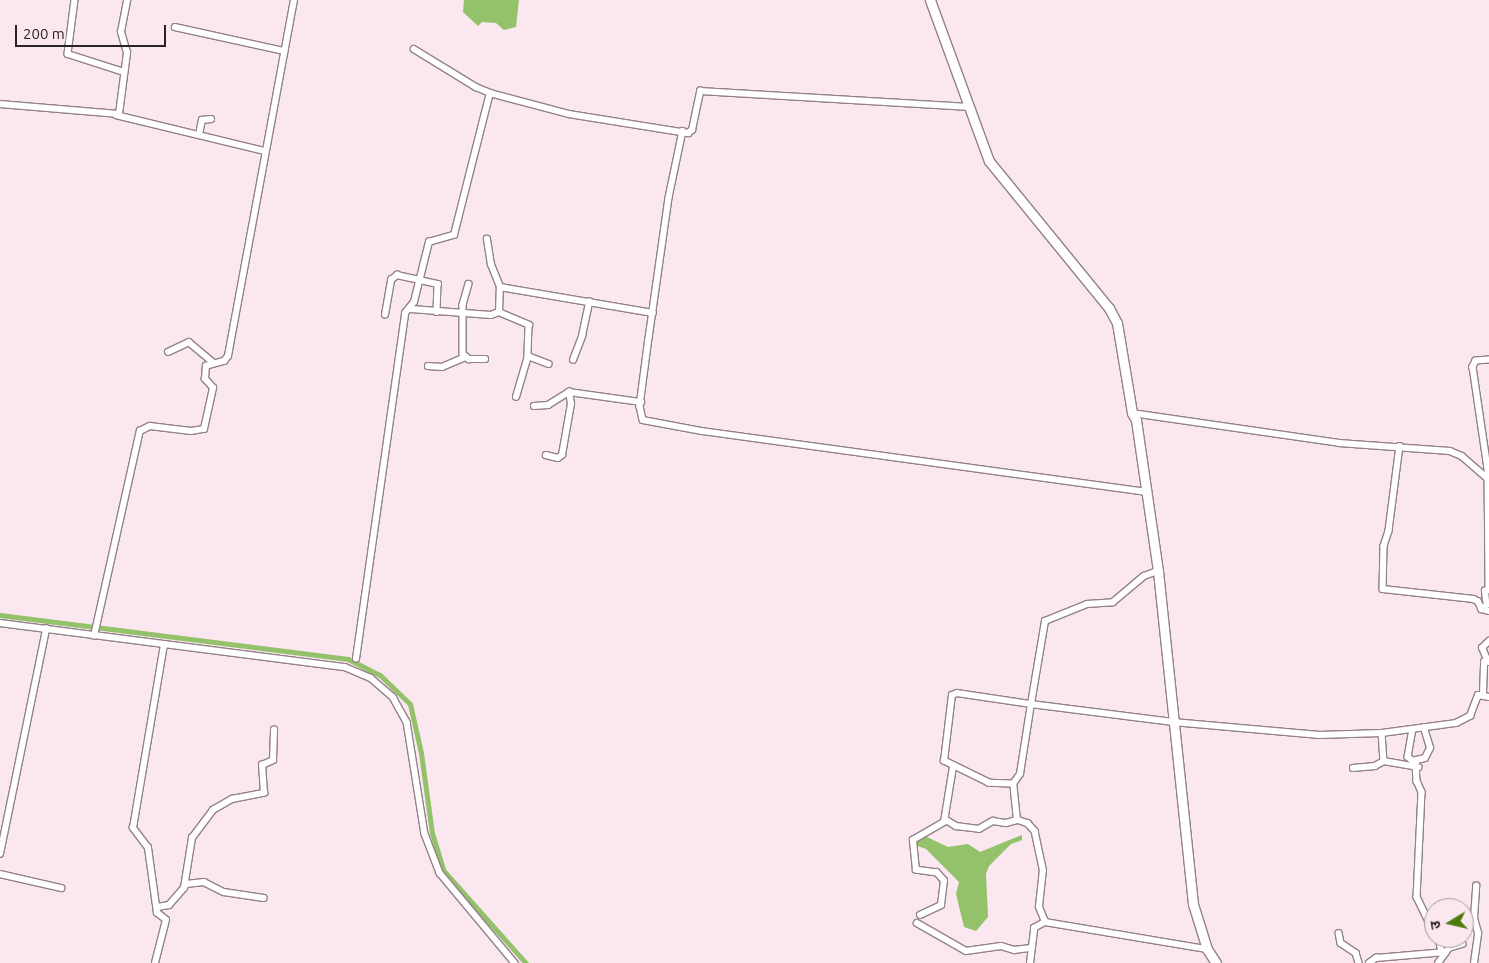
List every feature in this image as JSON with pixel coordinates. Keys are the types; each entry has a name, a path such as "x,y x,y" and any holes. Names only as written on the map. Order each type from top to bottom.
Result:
{"street":[{"path":"75,0 68,54 124,72"},
{"path":"116,115 121,109 126,48 121,32 128,0"},
{"path":"96,630 140,431 150,426 191,431 204,428 213,388 205,379 205,370 208,364 224,361 228,356 264,151 294,0"},
{"path":"930,0 989,161 1115,317 1132,413 1136,420 1148,492 1193,904 1207,949 1216,963"},
{"path":"174,27 284,51"},
{"path":"414,49 476,87 491,93 569,114 691,132 700,91 970,107"},
{"path":"411,309 429,242 454,235 491,93"},
{"path":"0,104 116,115 264,151"},
{"path":"199,135 202,120 211,118"},
{"path":"683,131 669,198 641,402 641,417 646,421 1148,492"},
{"path":"487,239 491,265 500,287 499,312"},
{"path":"385,315 393,276 438,284 437,312"},
{"path":"466,357 462,350 464,301 469,284"},
{"path":"500,287 653,313"},
{"path":"573,360 582,336 590,302"},
{"path":"356,659 405,313 411,309 491,315 499,312 531,326 528,356 516,397"},
{"path":"168,352 189,342 213,362"},
{"path":"528,356 550,364"},
{"path":"428,366 442,366 466,357 485,359"},
{"path":"1400,446 1389,531 1384,546 1383,589 1473,599 1486,610 1488,601 1485,591 1489,590 1489,488 1473,367 1476,361 1489,360"},
{"path":"534,406 548,405 569,392 641,402"},
{"path":"546,455 558,458 562,455 571,404 569,392"},
{"path":"1132,413 1339,443 1400,446 1455,452 1487,473"},
{"path":"1017,820 1013,784 1020,774 1045,621 1087,604 1113,602 1144,576 1158,571"},
{"path":"0,623 46,629 96,630 164,645 344,667 379,684 393,697 407,722 425,834 440,873 515,963"},
{"path":"0,854 46,629"},
{"path":"1483,694 1482,673 1484,662 1488,662 1482,648 1489,641"},
{"path":"155,963 166,920 157,913 148,848 133,828 164,645"},
{"path":"1013,784 989,783 953,767 944,759 952,695 957,693 1173,722 1302,735 1382,733 1413,730 1464,721 1473,713 1476,698 1483,694"},
{"path":"1483,694 1489,697"},
{"path":"1410,761 1425,758 1430,748 1424,728"},
{"path":"157,907 170,905 186,884 188,855 196,829 224,802 264,793 262,765 273,760 274,730"},
{"path":"1410,761 1413,730"},
{"path":"1382,733 1384,761"},
{"path":"1353,768 1375,766 1384,761 1418,767"},
{"path":"1410,761 1418,767"},
{"path":"920,915 941,905 944,881 937,873 916,870 913,840 938,827 945,819 953,767"},
{"path":"1418,767 1416,782 1422,796 1417,897 1424,911"},
{"path":"945,819 956,826 979,829 993,821 1006,823 1017,820 1028,824 1034,832 1043,871 1039,907 1045,922"},
{"path":"0,874 62,888"},
{"path":"186,884 204,882 224,892 264,898"},
{"path":"1474,963 1478,933 1474,918 1476,886"},
{"path":"1030,963 1034,928 1045,922 1207,949"},
{"path":"917,923 966,951 1001,946 1014,950 1031,948"},
{"path":"1339,933 1341,942 1356,953 1359,963"},
{"path":"1438,963 1444,952 1443,948"},
{"path":"1369,963 1372,958 1444,952 1453,948"}],"shaded area":[{"path":"464,0 519,0 516,27 504,30 496,23 482,22 478,26 463,12"},
{"path":"1022,835 1022,840 1011,844 989,866 986,874 988,917 976,931 964,927 956,894 959,882 926,849 915,845 917,839 927,837 948,847 968,844 980,852"}],"waterway":[{"path":"0,615 348,659 380,675 410,704 421,753 432,833 443,870 526,963"}]}
